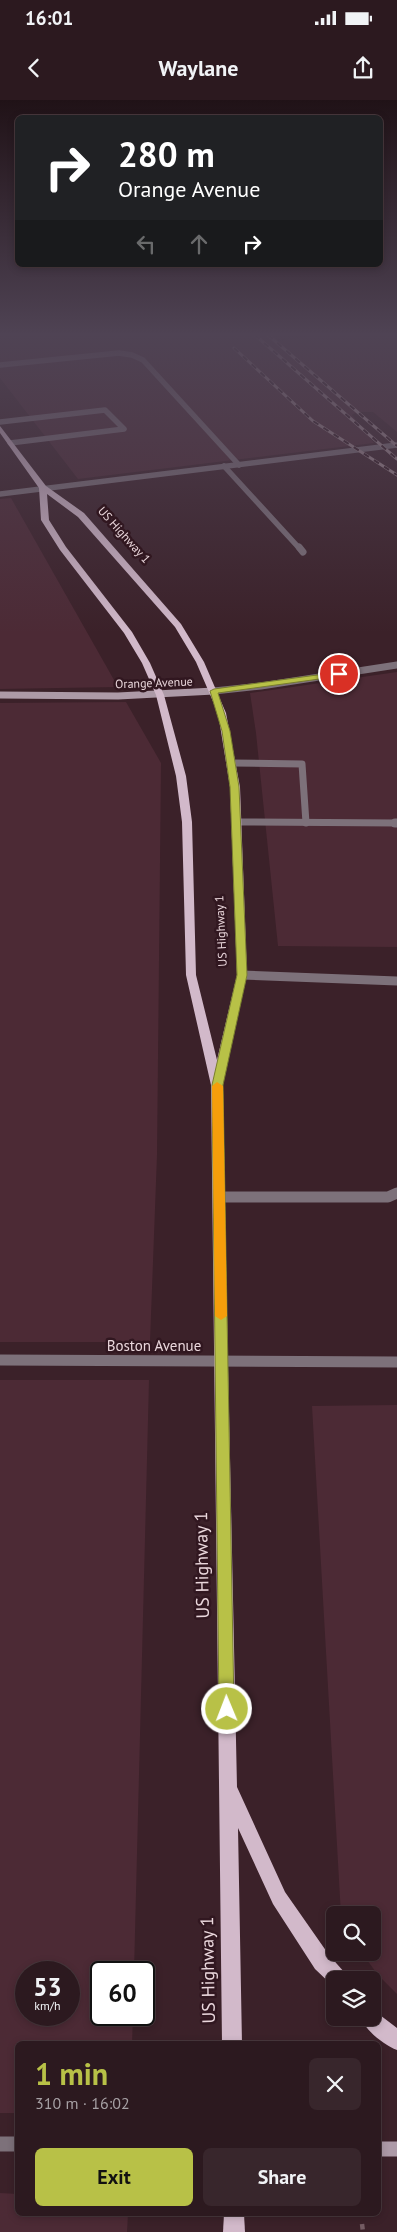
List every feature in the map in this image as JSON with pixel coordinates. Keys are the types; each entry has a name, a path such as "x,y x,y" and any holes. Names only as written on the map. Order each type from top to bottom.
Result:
{"main road":[{"path":"4,434 43,488"},
{"name":"US Highway 1","path":"43,488 81,515 152,595 182,634 200,662 214,691 224,721 232,763 242,975 217,1085"},
{"name":"US Highway 1","path":"43,488 45,520 63,548 128,632 146,663 160,694 180,776 188,822 191,975 217,1085 232,2041"},
{"name":"Orange Avenue","path":"0,696 160,694 214,691"},
{"path":"228,1786 279,1898 330,1971"},
{"path":"380,2026 397,2040"},
{"path":"381,2148 397,2149"},
{"path":"234,2216 234,2232"}],"street":[{"path":"10,443 79,434"},
{"path":"211,434 239,465"},
{"path":"0,494 397,445"},
{"path":"224,466 303,552"},
{"name":"Orange Avenue","path":"214,691 261,686 397,665"},
{"path":"232,763 302,764 306,823"},
{"path":"236,822 397,824"},
{"path":"242,975 305,976 397,982"},
{"path":"219,1197 388,1197 397,1193"},
{"name":"Boston Avenue","path":"0,1360 397,1362"},
{"path":"0,2144 15,2144"}],"path":[{"path":"362,2224 363,2232"}],"shaded area":[{"path":"44,434 367,434 374,443 78,479"},
{"path":"11,498 118,687 0,689 0,499"},
{"path":"397,672 397,947 278,946 256,733 250,693"},
{"path":"126,702 161,763 157,1155 150,1342 0,1342 0,703"},
{"path":"0,1380 149,1380 134,1961 90,1961 90,2026 133,2026 132,2041 15,2041 15,2113 0,2113"},
{"path":"397,1405 397,1994 381,1978 381,1971 375,1971 368,1961 381,1961 381,1906 340,1906 312,1406"},
{"path":"0,2193 15,2194 15,2216 128,2216 127,2232 0,2232"}],"railway":[{"path":"334,434 397,475"},
{"path":"369,434 397,459"},
{"path":"384,434 397,446"}],"slow traffic":[{"path":"217,1086 221,1316"}],"route":[{"path":"227,1709 217,1085 242,975 232,763 222,713 214,691 339,674"}]}
